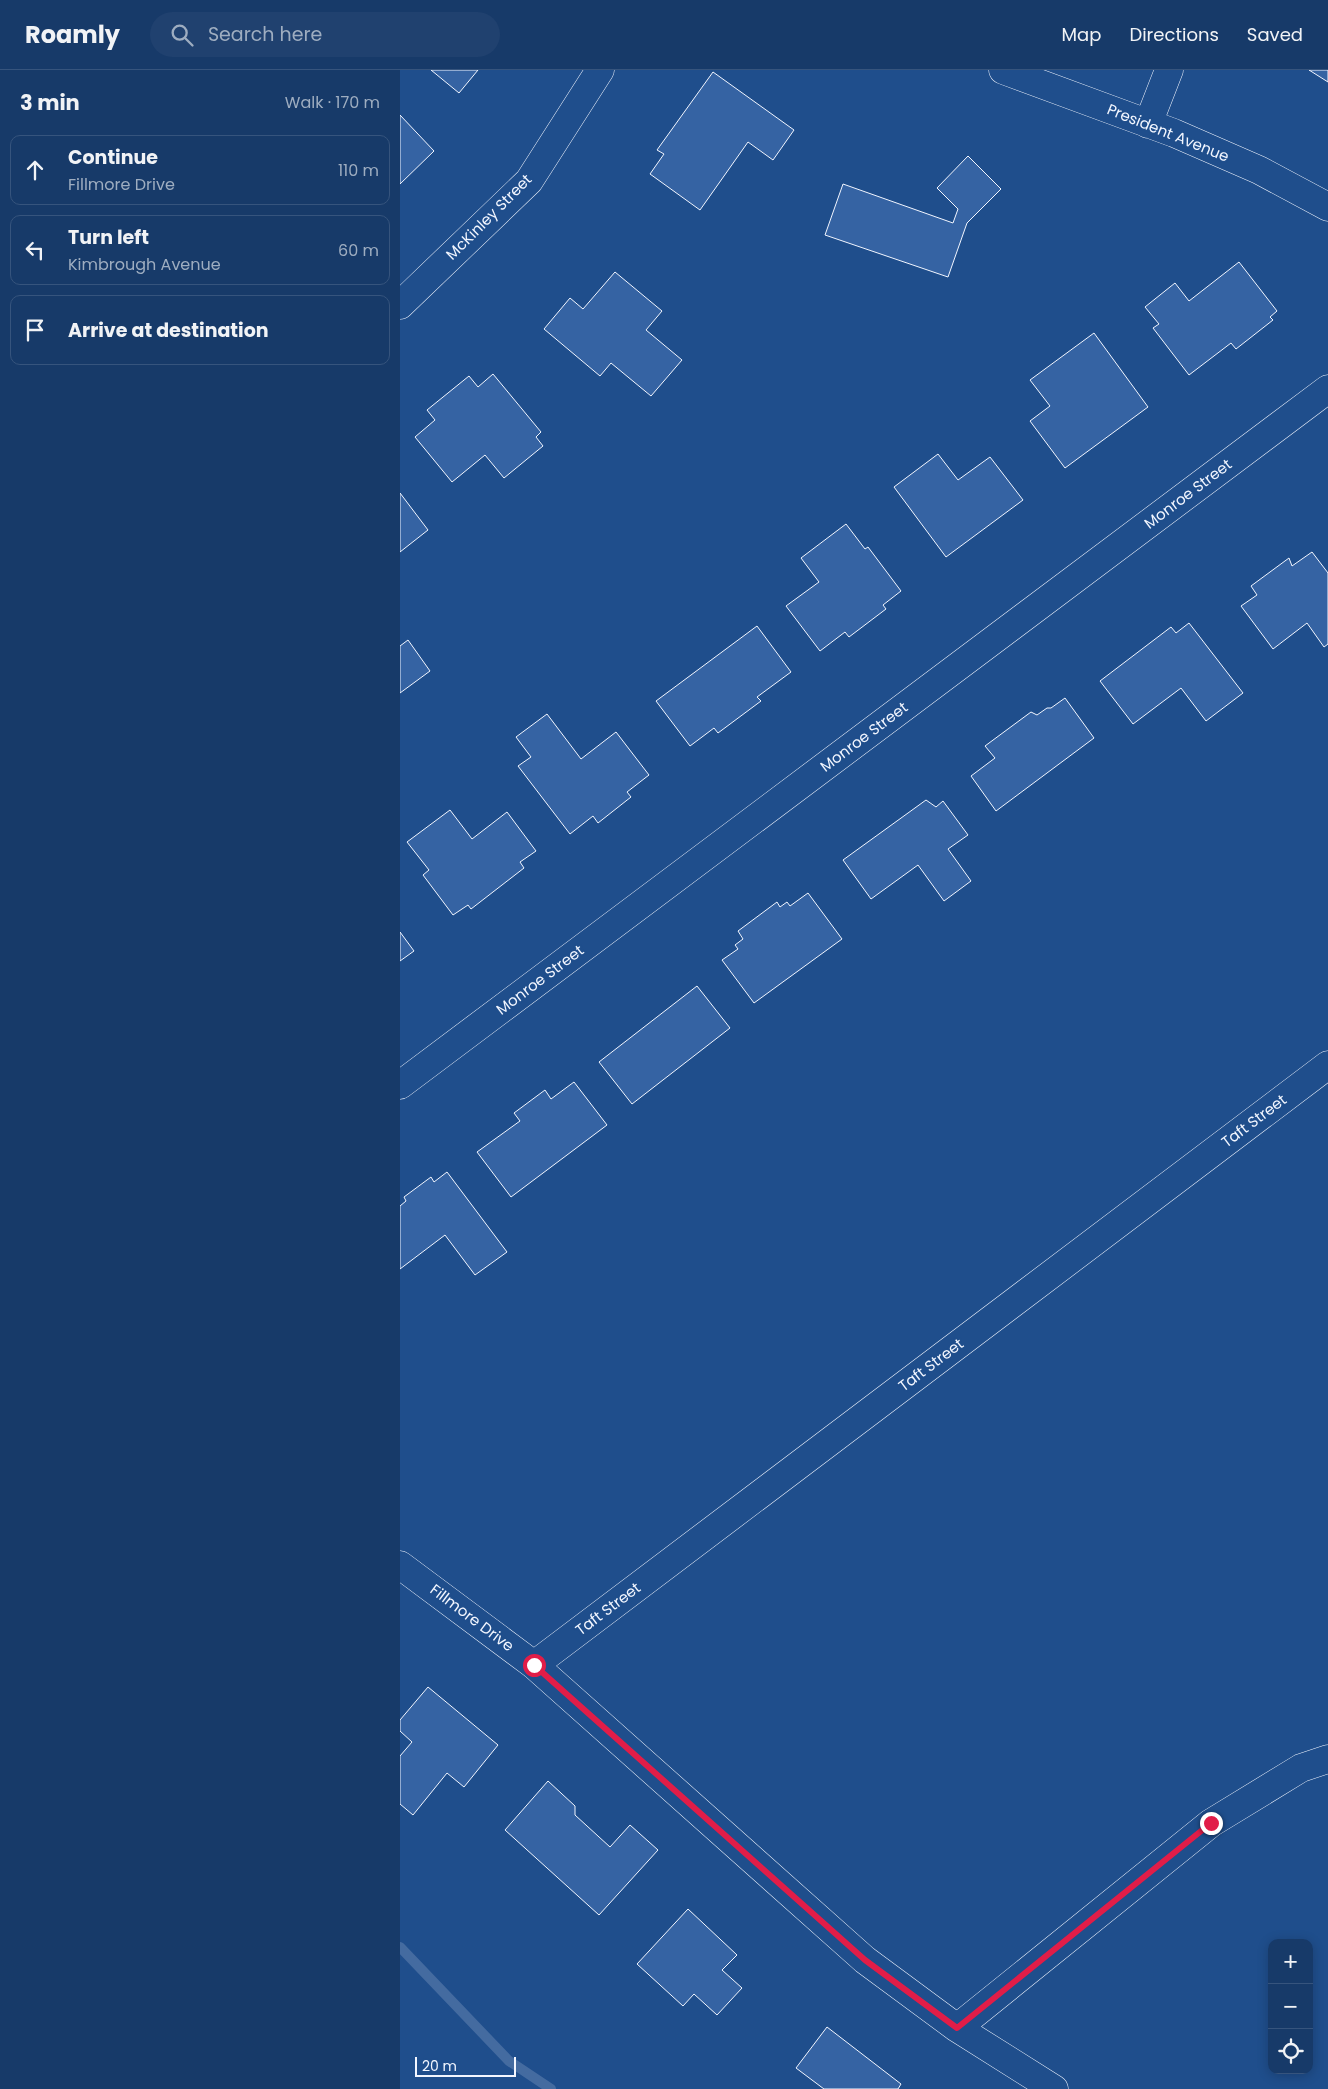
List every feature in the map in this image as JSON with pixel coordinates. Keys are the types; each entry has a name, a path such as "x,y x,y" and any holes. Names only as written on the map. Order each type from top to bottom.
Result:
{"street":[{"name":"McKinley Street","path":"400,305 529,181 600,70"},
{"name":"President Avenue","path":"1003,70 1174,133 1259,170 1328,207"},
{"path":"1148,124 1169,70"},
{"name":"Monroe Street","path":"400,1084 1328,389"},
{"name":"Taft Street","path":"534,1665 1328,1066"},
{"name":"Fillmore Drive","path":"400,1565 534,1665 865,1960 957,2028 1054,2089"},
{"path":"957,2028 1211,1823 1302,1768 1328,1759"}],"building":[{"path":"431,70 478,70 459,93"},
{"path":"1309,70 1328,70 1328,82"},
{"path":"713,72 794,130 773,160 748,142 700,210 650,174 664,154 657,150"},
{"path":"400,115 434,151 400,184"},
{"path":"968,156 1001,189 967,223 948,277 825,235 843,184 953,223 958,209 937,188"},
{"path":"1239,262 1277,311 1270,317 1273,320 1236,349 1231,343 1189,375 1153,328 1159,324 1145,307 1175,283 1189,301"},
{"path":"615,272 662,311 646,330 682,360 651,396 611,363 600,376 544,329 570,298 583,309"},
{"path":"1094,333 1148,407 1065,468 1030,421 1050,406 1030,380"},
{"path":"493,374 541,432 536,437 543,446 504,478 485,455 452,482 415,437 435,420 427,410 469,376 478,387"},
{"path":"938,454 958,480 990,457 1023,500 946,557 894,487"},
{"path":"400,493 428,530 400,552"},
{"path":"846,524 865,549 868,547 901,591 883,605 886,609 849,637 845,632 820,651 786,606 819,582 801,558"},
{"path":"1312,552 1328,573 1328,644 1324,647 1307,623 1273,649 1241,606 1257,595 1251,586 1289,558 1292,566"},
{"path":"1189,623 1243,693 1206,721 1181,688 1133,724 1100,681 1171,627 1176,633"},
{"path":"757,626 791,672 757,697 761,701 718,733 714,728 690,746 656,701"},
{"path":"408,640 430,671 400,693 400,646"},
{"path":"1065,698 1094,738 996,811 971,776 995,758 985,746 1031,712 1037,715"},
{"path":"547,714 581,759 616,732 649,775 627,792 631,797 598,823 593,816 570,834 518,766 531,757 516,737"},
{"path":"926,800 936,807 943,801 968,835 948,849 971,881 944,901 918,865 871,899 843,860"},
{"path":"450,810 472,839 507,812 536,851 520,862 524,868 471,909 468,905 453,915 423,875 429,870 407,842"},
{"path":"808,893 842,939 754,1003 722,960 738,949 735,945 743,939 738,931 777,902 780,907 787,902 790,906"},
{"path":"400,932 414,951 400,961"},
{"path":"697,986 730,1028 632,1104 599,1062"},
{"path":"574,1082 607,1125 511,1197 477,1152 520,1121 514,1113 545,1090 551,1099"},
{"path":"447,1172 507,1252 475,1275 445,1235 400,1269 400,1206 406,1201 404,1197 431,1177 434,1182"},
{"path":"428,1687 498,1745 464,1787 447,1773 413,1815 400,1804 400,1756 412,1742 400,1731 400,1720"},
{"path":"548,1781 575,1806 575,1815 610,1847 630,1825 658,1850 599,1915 505,1830"},
{"path":"688,1909 737,1955 722,1970 742,1988 717,2015 694,1994 683,2006 637,1964"},
{"path":"827,2027 901,2084 898,2089 824,2089 796,2068"}],"waterway":[{"path":"400,1947 509,2061 551,2089"}],"route":[{"path":"534,1665 865,1960 957,2028 1211,1823"}]}
